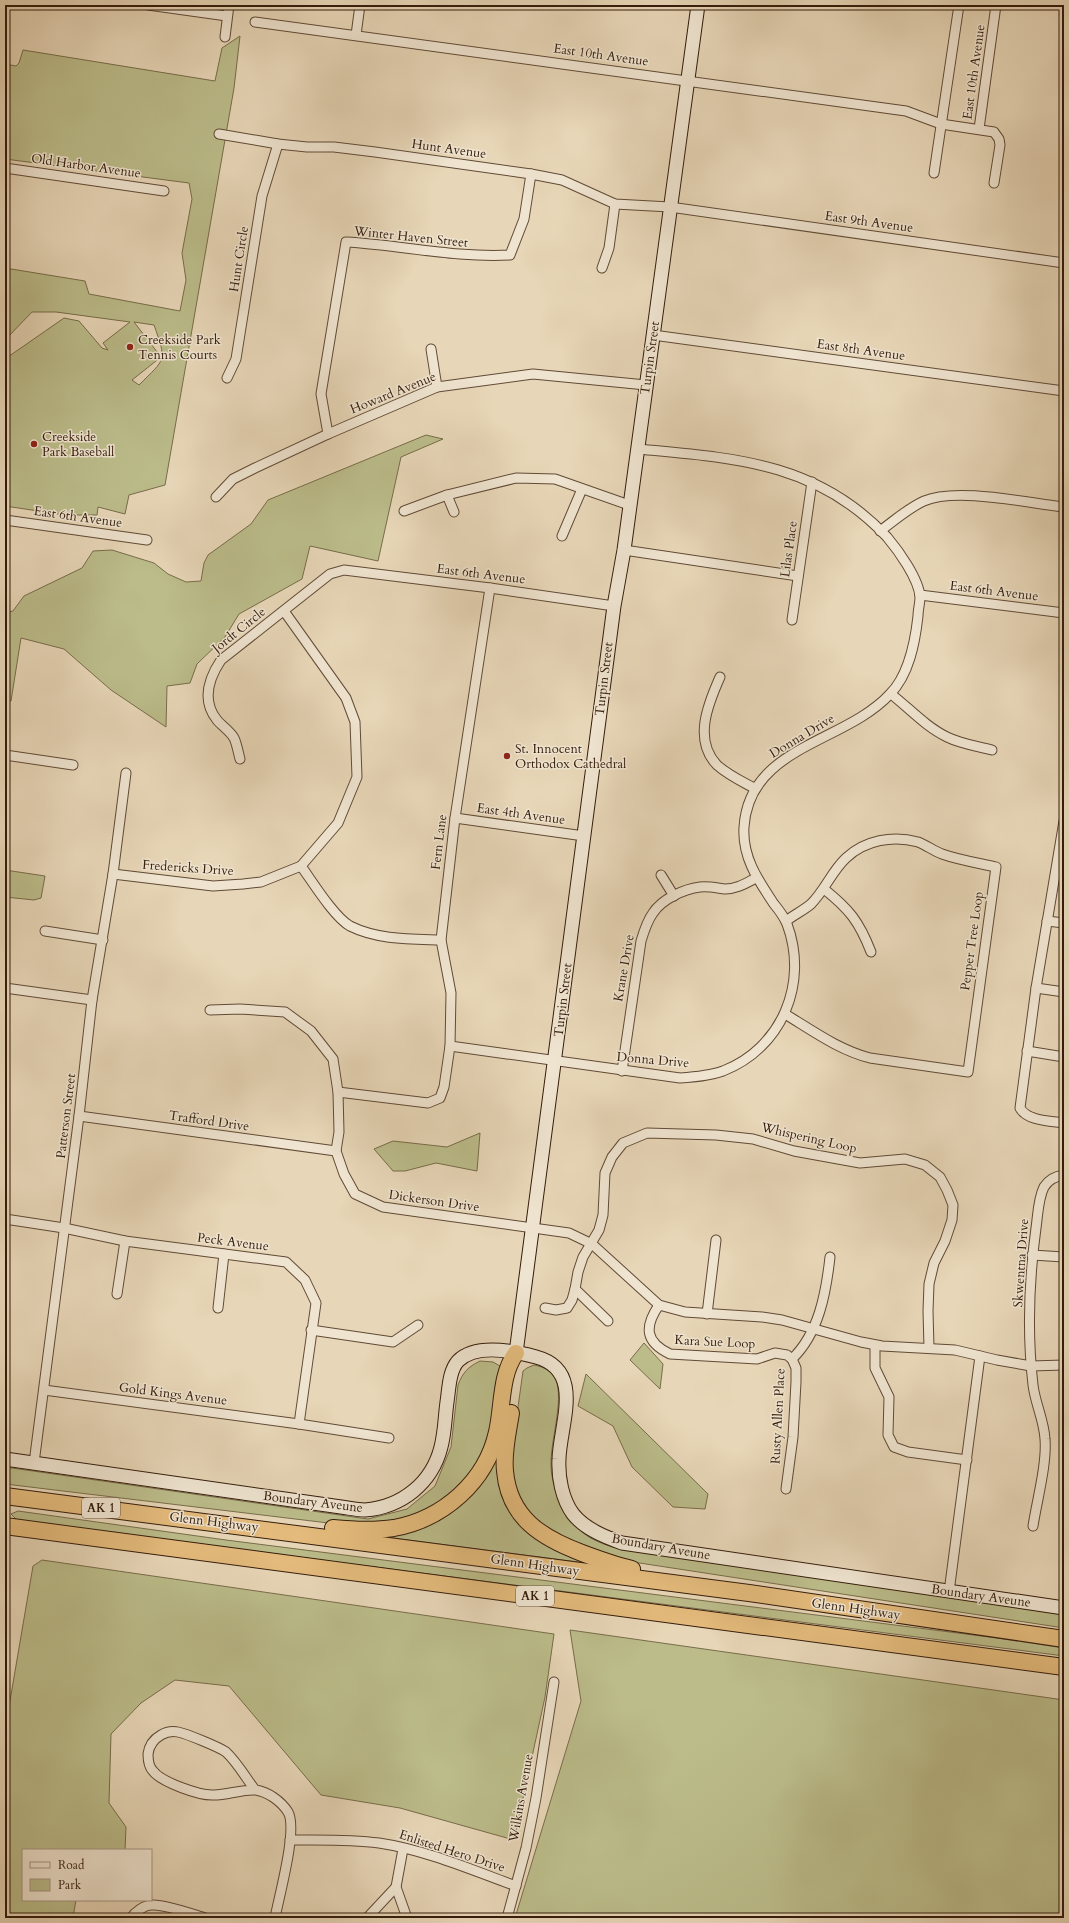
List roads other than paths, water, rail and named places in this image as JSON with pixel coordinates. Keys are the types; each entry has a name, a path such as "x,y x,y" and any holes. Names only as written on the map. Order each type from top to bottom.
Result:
{"highway":[{"path":"197,1520 255,1522 353,1530 380,1529 412,1523 437,1512 464,1491 486,1462 497,1432 506,1372 510,1361 516,1353"},
{"path":"516,1353 516,1375 506,1451 505,1471 510,1494 518,1510 528,1523 545,1537 570,1549 610,1563 749,1593"},
{"name":"Glenn Highway","path":"5,1496 749,1593 1064,1639"},
{"name":"AK 1","path":"5,1526 1064,1667"}],"street":[{"path":"148,5 227,16"},
{"path":"225,37 229,5"},
{"path":"356,35 360,5"},
{"name":"Turpin Street","path":"516,1353 531,1228 555,1062 614,606 624,550 698,5"},
{"name":"East 10th Avenue","path":"934,173 959,5"},
{"name":"East 10th Avenue","path":"255,22 906,110 941,124 979,129 996,5"},
{"path":"979,129 994,132 999,139 994,183"},
{"name":"Hunt Avenue","path":"219,134 278,144 307,147 341,147 531,174 562,180 615,204 670,208"},
{"name":"Hunt Circle","path":"227,378 236,359 262,196 278,144"},
{"name":"Old Harbor Avenue","path":"5,168 164,191"},
{"name":"Winter Haven Street","path":"328,434 321,394 346,242 384,244 481,256 510,255 524,218 531,174"},
{"path":"602,268 609,248 615,204"},
{"name":"East 9th Avenue","path":"670,208 1064,263"},
{"name":"East 8th Avenue","path":"654,335 1064,391"},
{"path":"431,349 437,387"},
{"name":"Howard Avenue","path":"216,496 233,479 328,434 437,387 533,370 646,385"},
{"name":"Donna Drive","path":"450,1046 555,1062 680,1078 703,1076 723,1071 743,1061 762,1047 785,1014 792,993 794,974 792,940 786,921 756,878 748,859 744,826 754,788 770,770 785,759 875,709 891,694 902,678 909,659 917,627 920,595 908,566 894,545 847,502 812,482 792,473 760,465 706,456 638,449"},
{"path":"404,511 447,495 516,478 555,479 629,505"},
{"name":"Lilas Place","path":"792,620 812,482"},
{"path":"562,536 582,489"},
{"path":"880,531 923,501 941,496 959,494 1064,507"},
{"path":"447,495 454,512"},
{"name":"East 6th Avenue","path":"5,520 147,540"},
{"path":"624,550 798,576"},
{"name":"East 6th Avenue","path":"344,570 490,588 614,606"},
{"name":"Jordt Circle","path":"240,759 234,738 216,719 209,704 207,689 213,672 221,660 330,574 344,570"},
{"name":"Fern Lane","path":"338,1092 428,1103 440,1098 444,1087 450,1046 451,993 441,940 455,818 490,588"},
{"name":"East 6th Avenue","path":"920,595 1064,613"},
{"name":"Fredericks Drive","path":"113,874 213,886 261,882 301,866 338,822 357,777 355,722 346,698 284,611"},
{"path":"720,677 706,712 704,731 706,748 716,764 729,775 754,788"},
{"path":"891,694 934,729 947,737 992,750"},
{"path":"5,755 73,764"},
{"name":"Patterson Street","path":"34,1463 79,1116 92,1000 113,874 126,773"},
{"name":"East 4th Avenue","path":"455,818 584,836"},
{"path":"1063,1123 1027,1115 1022,1113 1020,1108 1036,988 1047,921 1061,857 1064,821"},
{"name":"Pepper Tree Loop","path":"785,1014 838,1046 855,1054 870,1058 968,1072 996,867 942,854 917,842 892,839 877,840 864,845 847,857 834,872 824,889 810,905 786,921"},
{"path":"301,866 332,908 349,925 384,937 441,940"},
{"path":"661,875 674,896"},
{"name":"Krane Drive","path":"622,1070 641,941 644,930 653,911 674,896 700,887 726,889 740,886 756,878"},
{"path":"824,889 844,904 855,918 871,952"},
{"path":"1047,921 1064,923"},
{"path":"46,930 103,940"},
{"path":"5,988 92,1000"},
{"path":"1036,988 1064,992"},
{"name":"Dickerson Drive","path":"210,1010 240,1009 285,1012 311,1031 333,1059 338,1092 339,1132 336,1151 344,1174 355,1194 383,1207 569,1234 592,1244 659,1305"},
{"path":"1027,1051 1064,1057"},
{"name":"Trafford Drive","path":"79,1116 336,1151"},
{"name":"Whispering Loop","path":"545,1308 556,1310 567,1308 572,1300 583,1257 592,1244 603,1216 605,1173 612,1157 623,1143 647,1133 716,1135 753,1139 794,1151 860,1163 906,1159 925,1166 940,1177 953,1205 952,1220 945,1241 934,1263 929,1284 929,1348"},
{"name":"Skwentna Drive","path":"1033,1526 1045,1452 1045,1439 1033,1388 1031,1366 1030,1287 1032,1255 1040,1200 1045,1186 1053,1177 1064,1174"},
{"name":"Peck Avenue","path":"5,1219 64,1228 125,1240 286,1262 305,1280 316,1303 299,1424"},
{"path":"117,1294 125,1240"},
{"path":"708,1314 716,1240"},
{"path":"218,1308 224,1254"},
{"path":"1032,1255 1064,1257"},
{"name":"Rusty Allen Place","path":"786,1489 793,1437 796,1382 796,1368 792,1359 808,1341 828,1281 830,1257"},
{"path":"575,1289 608,1320"},
{"path":"659,1305 685,1312 762,1317 813,1327 875,1345 954,1350 1031,1366 1064,1365"},
{"name":"Kara Sue Loop","path":"659,1305 651,1317 648,1327 651,1340 659,1349 670,1354 757,1359 775,1353 787,1355 792,1359"},
{"path":"311,1330 393,1342 418,1325"},
{"path":"875,1345 875,1368 889,1397 888,1435 894,1447 908,1452 967,1460"},
{"name":"Boundary Aveune","path":"5,1459 364,1510 385,1507 405,1498 421,1485 433,1467 441,1447 451,1376 457,1362 471,1352 483,1349 516,1353 537,1357 554,1364 564,1379 567,1393 559,1459 560,1481 566,1499 574,1514 602,1536 622,1543 1064,1608"},
{"path":"949,1592 980,1356"},
{"name":"Gold Kings Avenue","path":"44,1390 299,1424 389,1438"},
{"name":"Wilkins Avenue","path":"507,1918 516,1886 536,1798 554,1682"},
{"path":"255,1790 213,1796 204,1795 160,1778 153,1772 149,1765 150,1747 154,1740 162,1734 170,1732 179,1732 207,1744 226,1753 255,1790 276,1799 283,1805 291,1821 290,1840 275,1918"},
{"name":"Enlisted Hero Drive","path":"290,1840 346,1840 380,1843 438,1858 516,1886"},
{"path":"403,1849 396,1888 406,1918"},
{"path":"367,1918 396,1888"},
{"path":"131,1918 137,1911 151,1905 205,1918"}],"place":[{"name":"Creekside Park Tennis Courts","path":"130,347"},
{"name":"Creekside Park Baseball","path":"34,444"},
{"name":"St. Innocent Orthodox Cathedral","path":"507,756"}]}
